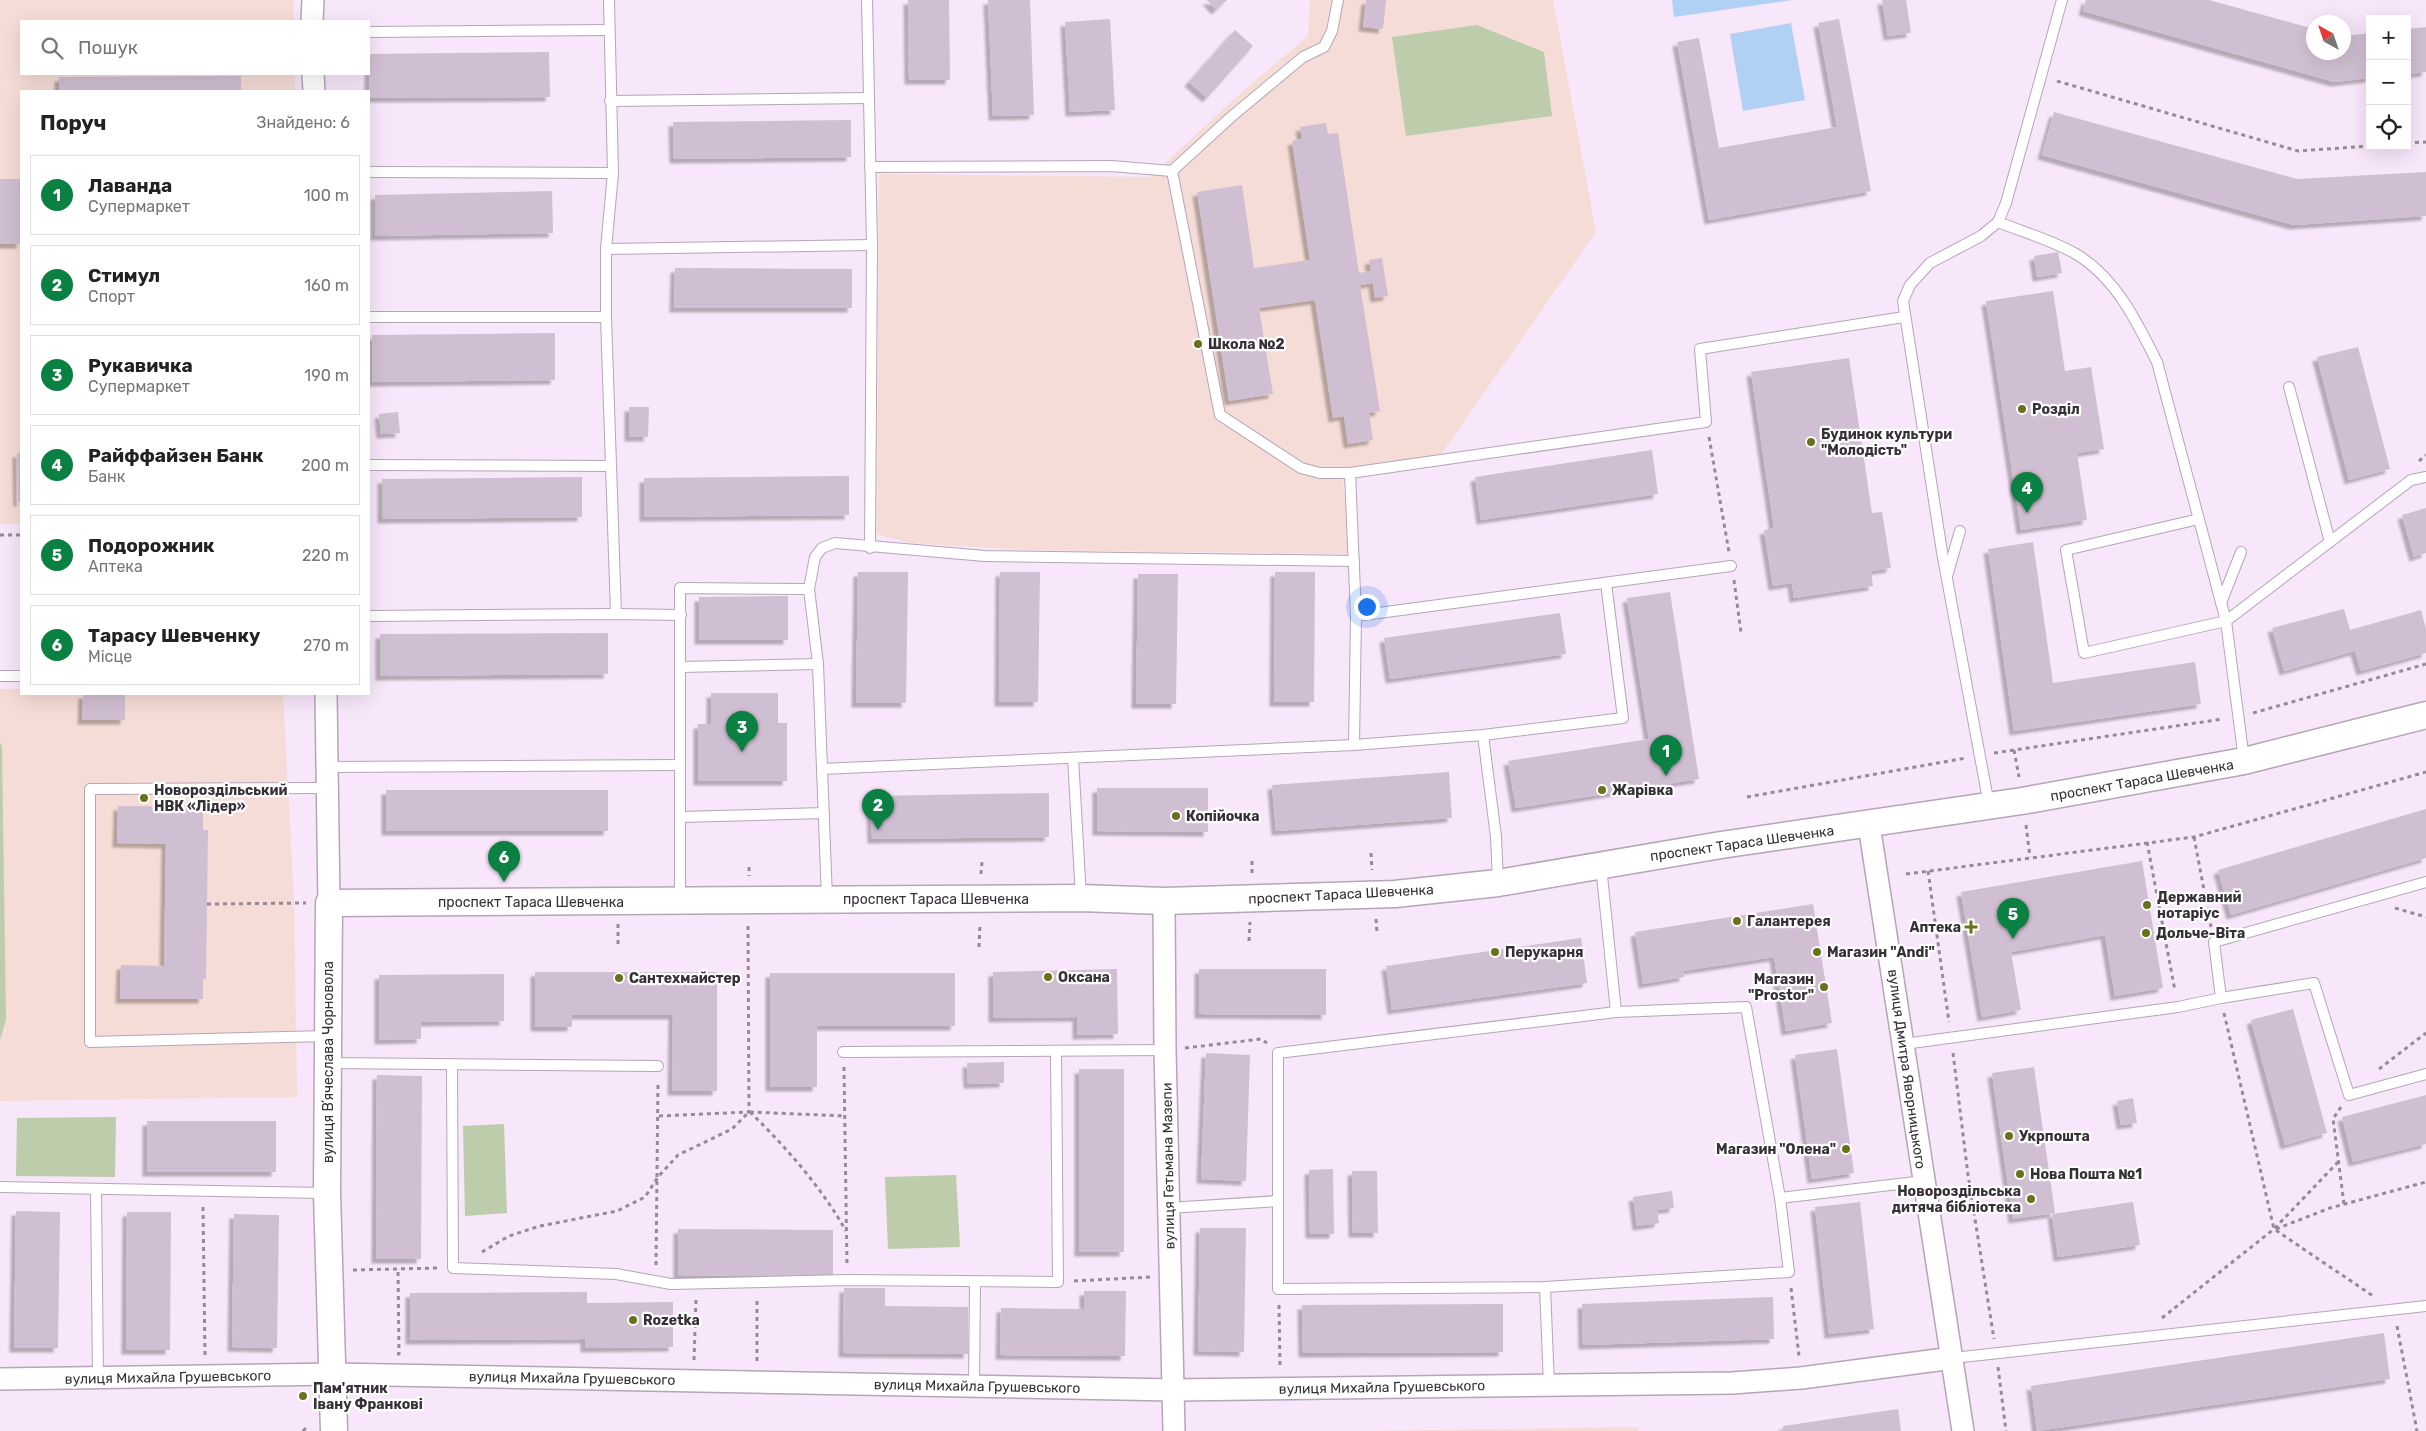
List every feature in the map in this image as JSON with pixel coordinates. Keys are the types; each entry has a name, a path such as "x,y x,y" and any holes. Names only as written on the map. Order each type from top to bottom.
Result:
{"street":[{"path":"312,0 312,20"},
{"path":"313,75 314,90"},
{"name":"вулиця Вʼячеслава Чорновола","path":"326,695 327,788 321,903 329,1036 328,1194 334,1431"},
{"name":"проспект Тараса Шевченка","path":"321,903 1081,898 1164,901 1395,894 1498,883 1601,865 2022,801 2244,761 2426,715"},
{"name":"вулиця Дмитра Яворницького","path":"1869,825 1924,1181 1954,1358 1963,1431"},
{"name":"вулиця Гетьмана Мазепи","path":"1164,901 1165,1050 1174,1431"},
{"name":"вулиця Михайла Грушевського","path":"0,1379 333,1374 1174,1390 1732,1382 1801,1378 1954,1358"}],"lane":[{"path":"609,0 610,101 614,174 606,249 606,317 616,614"},
{"path":"867,0 872,244 870,548"},
{"path":"870,167 1111,166 1172,171 1231,117 1296,63 1324,47 1332,31 1338,0"},
{"path":"1989,805 1946,577 1903,301 1910,285 1930,263 1981,236 1998,222 2006,203 2062,0"},
{"path":"370,32 609,30"},
{"path":"610,101 870,98"},
{"path":"1172,171 1220,415 1301,468 1320,473 1350,473 1706,422 1700,349 1904,317"},
{"path":"370,172 614,174"},
{"path":"1998,222 2076,254 2114,286 2139,326 2157,362 2226,621 2244,761"},
{"path":"606,249 872,244"},
{"path":"370,317 606,317"},
{"path":"2289,387 2330,542"},
{"path":"370,465 610,466"},
{"path":"1350,473 1356,616 1354,745"},
{"path":"2199,519 2066,550 2084,653 2226,621 2411,480 2426,477"},
{"path":"1946,577 1960,531"},
{"path":"827,900 818,664 809,589 815,557 822,548 835,544 985,556 1354,561"},
{"path":"2221,603 2242,552"},
{"path":"1356,616 1731,566"},
{"path":"822,769 1354,745 1483,735 1623,718 1606,583"},
{"path":"680,901 680,588 809,589"},
{"path":"370,616 616,614 680,616"},
{"path":"681,667 818,664"},
{"path":"0,676 20,676"},
{"path":"1483,735 1496,837 1498,883"},
{"path":"1073,758 1081,898"},
{"path":"327,767 680,765"},
{"path":"327,788 90,789 90,1042 329,1036"},
{"path":"680,816 824,813"},
{"path":"1601,865 1616,1012"},
{"path":"2221,998 2214,942 2426,882"},
{"path":"1904,1044 1951,1036 2178,1007 2314,983 2349,1095 2426,1074"},
{"path":"1746,1007 1780,1198 1789,1272 1545,1287 1278,1289 1278,1053 1616,1012 1746,1007"},
{"path":"843,1052 1165,1050"},
{"path":"452,1066 453,1268 616,1274 656,1282 696,1283 847,1280 1058,1282 1056,1052"},
{"path":"328,1063 452,1066 658,1066"},
{"path":"1780,1198 1924,1181"},
{"path":"0,1187 328,1194"},
{"path":"96,1189 98,1378"},
{"path":"1169,1208 1278,1201"},
{"path":"974,1386 976,1282"},
{"path":"1545,1287 1549,1385"},
{"path":"1954,1358 2426,1306"}],"path":[{"path":"2042,76 2298,151 2366,146"},
{"path":"2411,143 2426,142"},
{"path":"1706,422 1731,566 1740,633"},
{"path":"0,535 20,534"},
{"path":"1747,797 2014,750 2238,717 2426,664"},
{"path":"2014,750 2020,782"},
{"path":"1906,874 2194,837 2426,772"},
{"path":"2026,822 2030,857"},
{"path":"2194,837 2214,942"},
{"path":"2148,842 2178,1007"},
{"path":"1252,861 1252,877"},
{"path":"749,866 749,879"},
{"path":"1928,871 1968,1175 1996,1353 2006,1431"},
{"path":"206,904 321,903"},
{"path":"748,921 746,948 750,1112 774,1136 804,1172 836,1212 847,1232"},
{"path":"1249,941 1250,921"},
{"path":"2221,998 2274,1229 2394,1310 2417,1431"},
{"path":"2377,1070 2426,1033"},
{"path":"1165,1050 1261,1039 1278,1053"},
{"path":"843,1052 847,1280"},
{"path":"656,1282 658,1066"},
{"path":"2344,1204 2333,1120 2349,1095"},
{"path":"330,1270 453,1268 509,1236 540,1226 617,1211 645,1197 658,1177 678,1155 732,1129 750,1112"},
{"path":"659,1116 750,1112 845,1116"},
{"path":"2138,1337 2274,1229 2338,1162"},
{"path":"2274,1229 2344,1204 2426,1182"},
{"path":"203,1191 206,1376"},
{"path":"390,1354 399,1354 398,1269"},
{"path":"1789,1272 1801,1378"},
{"path":"1058,1282 1170,1275"},
{"path":"757,1282 757,1382"},
{"path":"693,1381 696,1283"},
{"path":"1278,1289 1280,1388"},
{"path":"303,1431 307,1427"}],"shaded area":[{"path":"0,0 293,0 294,20 20,20 20,75 295,75 295,90 20,90 20,524 0,524"},
{"name":"Школа №2","path":"1310,0 1553,0 1596,232 1440,456 1342,468 1350,554 1027,550 909,543 877,534 879,174 1150,177 1243,91 1308,36"},
{"name":"Новороздільський НВК «Лідер»","path":"0,689 20,689 20,695 283,695 294,902 297,1097 0,1101"},
{"path":"1638,1427 1638,1431 1364,1431"}],"green space":[{"path":"1477,25 1544,52 1552,116 1406,136 1392,37"},
{"path":"0,742 2,747 6,1020 0,1040"},
{"path":"116,1117 115,1177 16,1176 17,1118"},
{"path":"504,1124 507,1213 465,1216 463,1126"},
{"path":"956,1175 960,1247 888,1249 885,1177"}],"water":[{"path":"1672,0 1792,0 1674,17"},
{"path":"1791,23 1805,100 1743,111 1730,34"}],"building":[{"path":"908,0 949,0 950,80 909,80"},
{"path":"988,0 1030,0 1034,115 993,116"},
{"path":"1207,0 1227,0 1216,10"},
{"path":"1366,0 1386,0 1383,29 1363,27"},
{"path":"1882,0 1906,0 1911,33 1888,36"},
{"path":"2086,0 2209,0 2306,27 2306,60 2351,60 2351,35 2366,33 2366,78 2335,82 2083,11"},
{"path":"1110,19 1115,110 1070,112 1065,22"},
{"path":"1839,19 1871,191 1709,220 1677,42 1699,38 1719,148 1837,127 1818,23"},
{"path":"2426,27 2426,72 2411,74 2411,29"},
{"path":"1235,30 1253,46 1207,98 1189,82"},
{"path":"549,52 550,97 370,98 370,54"},
{"path":"241,76 241,90 59,90 59,77"},
{"path":"2054,112 2297,179 2426,172 2426,216 2294,225 2042,155"},
{"path":"851,120 851,157 674,159 673,122"},
{"path":"1326,123 1328,134 1338,133 1359,273 1371,271 1369,260 1382,258 1388,296 1375,298 1373,283 1360,285 1380,411 1369,413 1373,440 1348,444 1344,416 1333,418 1315,300 1259,308 1273,394 1229,401 1197,192 1242,185 1254,268 1310,260 1292,141 1302,139 1300,127"},
{"path":"0,179 20,179 20,244 0,244"},
{"path":"552,191 553,233 375,236 375,195"},
{"path":"2058,252 2062,273 2037,277 2034,256"},
{"path":"675,268 852,269 852,308 674,308"},
{"path":"2053,291 2065,371 2091,367 2104,449 2077,453 2087,520 2021,530 1986,301"},
{"path":"555,333 555,380 372,382 372,335"},
{"path":"2358,347 2390,469 2349,480 2317,357"},
{"name":"Будинок культури \"Молодість\"","path":"1849,358 1872,513 1882,512 1891,568 1871,571 1873,586 1794,598 1792,583 1773,586 1764,530 1774,528 1751,372"},
{"path":"629,407 649,407 648,437 629,437"},
{"path":"398,412 400,433 381,434 379,414"},
{"path":"1652,450 1658,494 1481,520 1475,477"},
{"path":"17,453 20,453 20,502 18,502"},
{"path":"849,476 849,515 644,517 644,478"},
{"path":"582,477 582,517 382,519 382,479"},
{"path":"2426,508 2426,553 2414,557 2402,515"},
{"path":"2033,542 2053,683 2195,662 2201,704 2014,731 1988,549"},
{"path":"858,572 908,572 906,703 856,703"},
{"path":"1000,572 1040,572 1038,702 999,702"},
{"path":"1275,572 1315,572 1314,702 1274,702"},
{"path":"1138,574 1178,574 1176,704 1136,704"},
{"path":"1670,592 1699,779 1516,808 1508,761 1649,739 1627,598"},
{"path":"788,596 788,640 699,640 699,597"},
{"path":"2344,609 2350,630 2421,610 2426,629 2426,653 2361,671 2355,651 2284,671 2272,628"},
{"path":"1560,613 1566,654 1390,679 1384,638"},
{"path":"608,633 608,674 380,676 380,634"},
{"path":"711,693 778,693 778,723 787,723 787,781 698,781 698,724 711,724"},
{"path":"83,695 125,695 125,720 82,720"},
{"path":"1449,772 1452,818 1276,831 1272,785"},
{"path":"1097,788 1208,788 1208,832 1097,831"},
{"path":"386,790 608,790 608,831 386,831"},
{"path":"1049,793 1049,837 872,839 871,796"},
{"path":"118,806 203,807 203,830 208,830 206,979 203,979 203,999 120,999 121,965 164,966 166,844 117,843"},
{"path":"2426,809 2426,858 2231,915 2218,870"},
{"path":"2142,861 2163,988 2115,996 2105,935 2011,952 2021,1010 1982,1017 1961,892"},
{"path":"1813,904 1832,1023 1786,1031 1774,957 1683,971 1684,977 1643,984 1635,932"},
{"path":"1581,938 1587,983 1392,1010 1386,966"},
{"path":"1117,969 1118,1034 1077,1035 1077,1017 993,1018 993,972"},
{"path":"1199,969 1326,969 1326,1015 1199,1014"},
{"path":"535,972 717,972 717,1091 672,1091 673,1015 572,1015 572,1027 535,1027"},
{"path":"770,973 955,973 955,1026 817,1026 817,1087 770,1087"},
{"path":"504,974 504,1021 421,1022 421,1039 379,1040 379,975"},
{"path":"2293,1009 2327,1133 2285,1145 2251,1020"},
{"path":"1837,1049 1854,1173 1812,1179 1795,1055"},
{"path":"1206,1053 1250,1055 1246,1181 1201,1179"},
{"path":"1004,1062 1004,1083 968,1084 967,1063"},
{"path":"2034,1067 2055,1213 2013,1219 1992,1073"},
{"path":"1079,1069 1124,1069 1124,1252 1079,1252"},
{"path":"377,1075 422,1076 421,1259 376,1259"},
{"path":"2426,1095 2426,1144 2353,1162 2342,1117"},
{"path":"2133,1098 2137,1123 2121,1125 2117,1101"},
{"path":"147,1121 276,1121 276,1172 147,1172"},
{"path":"1333,1169 1334,1234 1310,1234 1309,1170"},
{"path":"1352,1171 1377,1171 1378,1233 1353,1233"},
{"path":"1672,1191 1674,1208 1657,1210 1659,1223 1637,1226 1633,1197"},
{"path":"1860,1202 1874,1329 1829,1334 1815,1207"},
{"path":"2133,1202 2140,1245 2058,1257 2052,1214"},
{"path":"16,1211 60,1212 58,1348 14,1348"},
{"path":"127,1212 171,1212 170,1350 126,1350"},
{"path":"234,1214 279,1215 277,1348 232,1347"},
{"path":"1200,1228 1246,1228 1244,1352 1198,1351"},
{"path":"678,1229 833,1230 833,1277 678,1275"},
{"path":"844,1288 885,1288 885,1306 968,1307 968,1354 843,1353"},
{"path":"1084,1291 1126,1291 1125,1356 1000,1355 1001,1308 1084,1309"},
{"path":"587,1292 587,1303 673,1302 673,1347 585,1348 585,1339 410,1340 410,1293"},
{"path":"1773,1297 1774,1339 1583,1345 1582,1304"},
{"path":"1503,1304 1503,1352 1303,1353 1302,1305"},
{"path":"2384,1333 2390,1379 2037,1431 2031,1386"},
{"path":"1898,1409 1901,1431 1783,1431 1783,1426"}],"place":[{"name":"Школа №2","path":"1198,344"},
{"name":"Розділ","path":"2022,409"},
{"name":"Будинок культури \"Молодість\"","path":"1811,442"},
{"name":"Райффайзен Банк","path":"2027,513"},
{"name":"Рукавичка","path":"742,752"},
{"name":"Лаванда","path":"1666,776"},
{"name":"Жарівка","path":"1602,790"},
{"name":"Новороздільський НВК «Лідер»","path":"144,798"},
{"name":"Копійочка","path":"1176,816"},
{"name":"Стимул","path":"878,830"},
{"name":"Тарасу Шевченку","path":"504,882"},
{"name":"Державний нотаріус","path":"2147,905"},
{"name":"Галантерея","path":"1737,921"},
{"name":"Аптека","path":"1971,927"},
{"name":"Дольче-Віта","path":"2146,933"},
{"name":"Подорожник","path":"2013,939"},
{"name":"Перукарня","path":"1495,952"},
{"name":"Магазин \"Andi\"","path":"1817,952"},
{"name":"Оксана","path":"1048,977"},
{"name":"Сантехмайстер","path":"619,978"},
{"name":"Магазин \"Prostor\"","path":"1824,987"},
{"name":"Укрпошта","path":"2009,1136"},
{"name":"Магазин \"Олена\"","path":"1846,1149"},
{"name":"Нова Пошта №1","path":"2020,1174"},
{"name":"Новороздільська дитяча бібліотека","path":"2031,1199"},
{"name":"Rozetka","path":"633,1320"},
{"name":"Пам'ятник Івану Франкові","path":"303,1396"}]}
